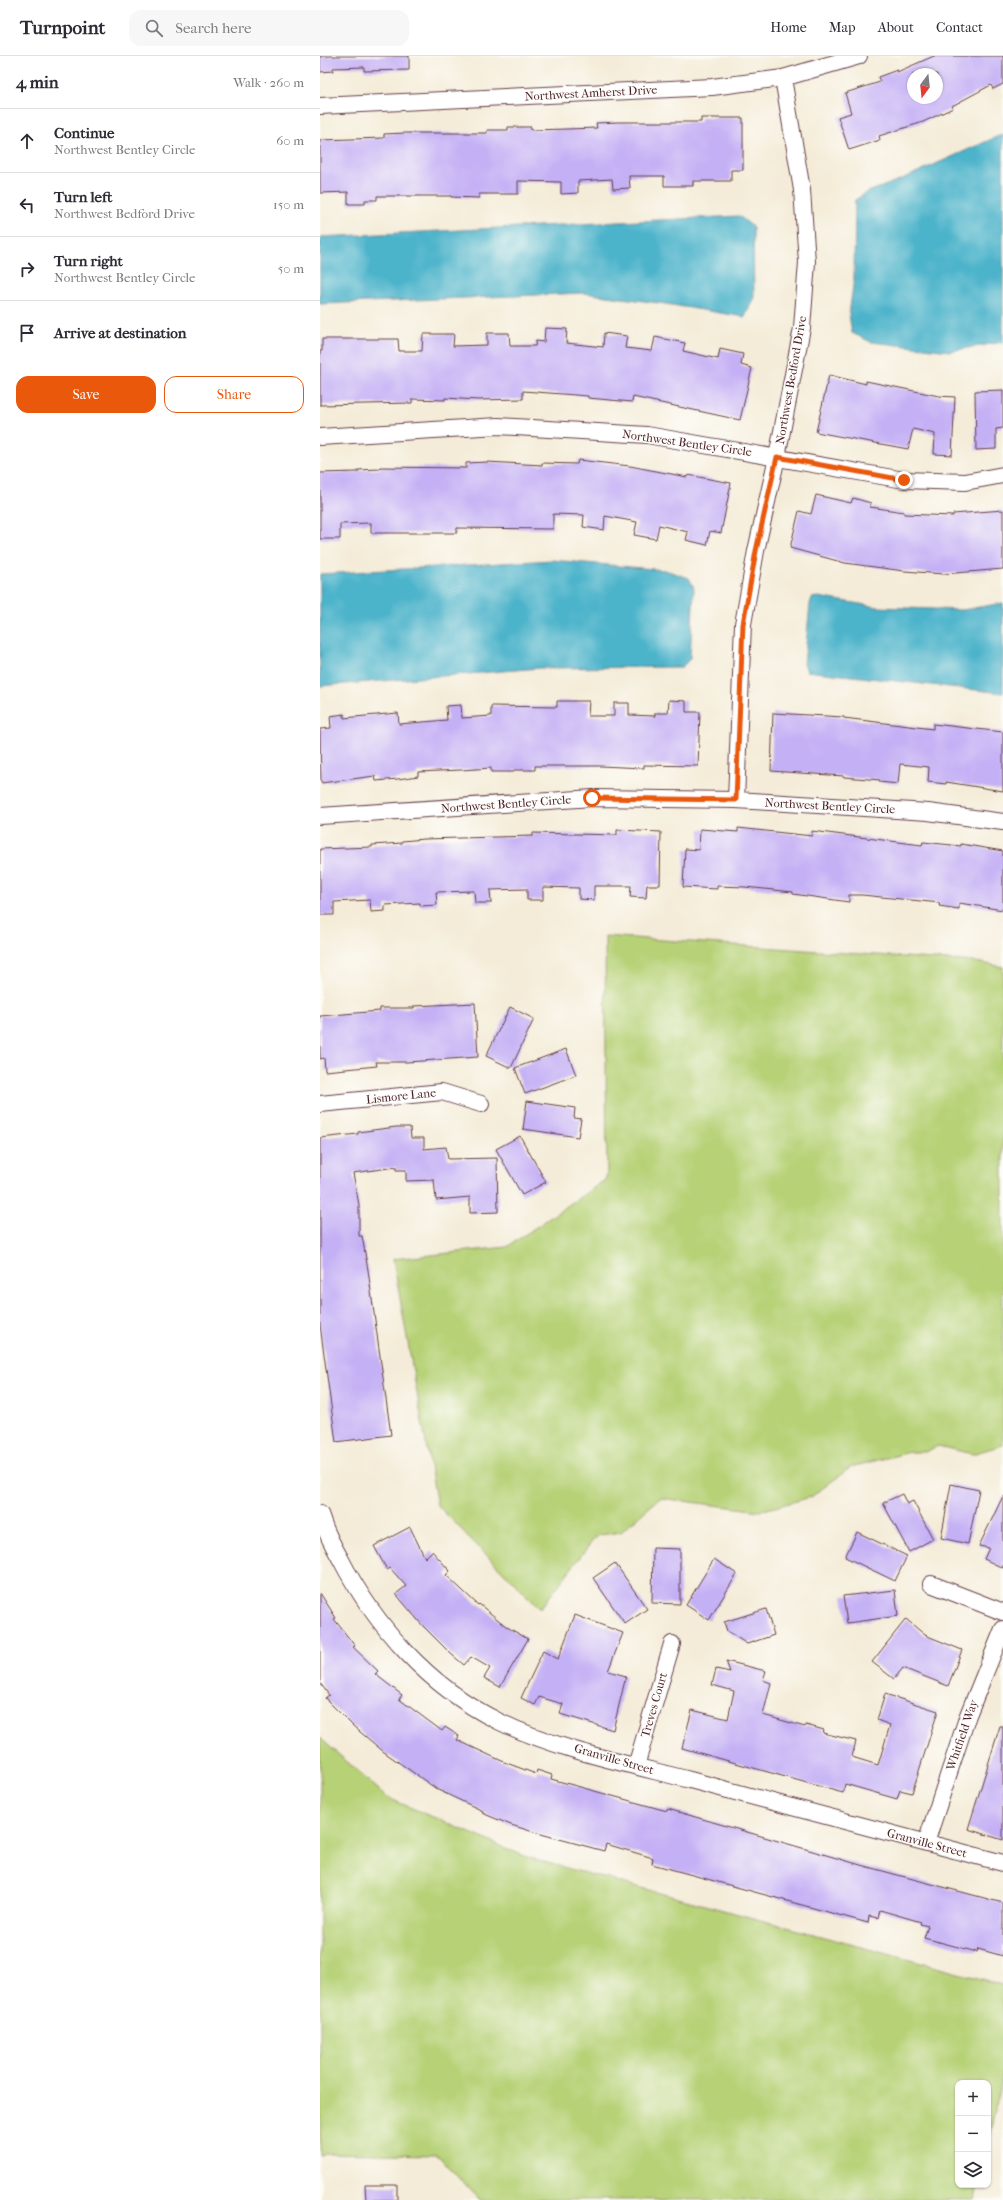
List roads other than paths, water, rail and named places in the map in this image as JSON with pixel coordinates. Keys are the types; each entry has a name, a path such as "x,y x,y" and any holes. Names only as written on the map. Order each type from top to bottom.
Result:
{"street":[{"name":"Northwest Amherst Drive","path":"320,106 712,87 783,78 859,56"},
{"name":"Northwest Bedford Drive","path":"736,800 743,624 756,551 777,457 802,328 807,262 802,190 783,78"},
{"name":"Northwest Bentley Circle","path":"320,437 498,426 647,435 904,480 965,482 1003,475"},
{"name":"Northwest Bentley Circle","path":"320,816 592,798 736,800 928,812 1003,822"},
{"name":"Lismore Lane","path":"320,1104 442,1092 481,1104"},
{"name":"Granville Street","path":"320,1514 324,1528 349,1575 376,1618 409,1657 457,1696 497,1720 544,1740 636,1766 1003,1863"},
{"path":"931,1584 1003,1612"},
{"name":"Whitfield Way","path":"926,1843 968,1715 1003,1629"},
{"name":"Treves Court","path":"636,1766 672,1644"}],"water":[{"path":"1003,134 1003,342 950,351 871,342 852,333 849,314 854,279 855,200 868,192 902,179"},
{"path":"739,216 753,227 754,297 745,317 666,304 584,293 320,304 320,237"},
{"path":"552,560 665,570 689,578 694,588 690,659 682,667 540,668 320,686 320,574"},
{"path":"818,597 878,607 962,610 1003,603 1003,693 807,671 804,664 810,604 812,598"}]}
